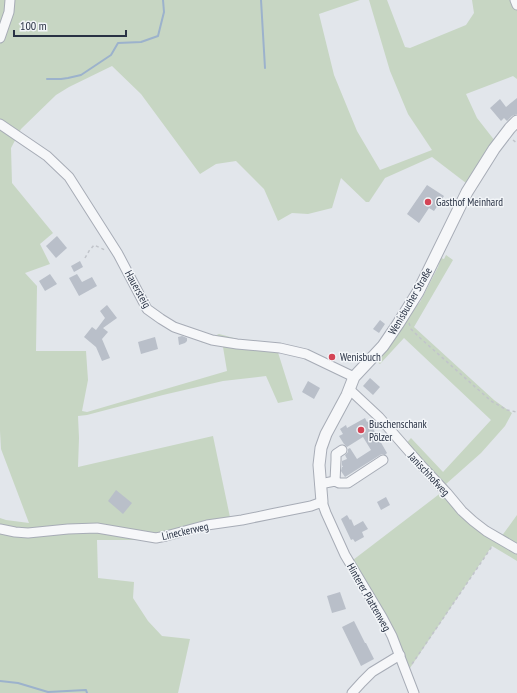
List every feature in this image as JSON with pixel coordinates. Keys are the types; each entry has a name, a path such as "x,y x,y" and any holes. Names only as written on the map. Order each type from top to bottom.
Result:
{"street":[{"path":"0,38 9,12 10,0"},
{"path":"515,0 517,5"},
{"name":"Wenisbucher Straße","path":"322,502 318,465 321,448 326,434 354,377 383,346 418,292 470,186 494,149 517,121"},
{"name":"Hauersteig","path":"0,124 47,156 68,177 118,254 147,309 174,327 212,340 280,348 306,354 354,377"},
{"name":"Janischhofweg","path":"349,389 379,417 472,522 517,549"},
{"path":"334,481 336,454 342,450"},
{"path":"320,484 334,481 339,483 348,482 383,460"},
{"name":"Lineckerweg","path":"0,529 28,533 97,528 156,538 207,525 263,516 311,506 322,502"},
{"name":"Hinterer Plattenweg","path":"322,502 345,555 382,617 394,641 414,693"},
{"path":"352,693 372,672 400,655"}],"path":[{"path":"85,258 94,245 118,254"},
{"path":"405,312 411,329 419,338 491,401 506,410 517,412"},
{"path":"406,672 497,538"}],"green space":[{"path":"0,0 360,0 319,14 334,75 357,131 380,170 432,150 408,114 390,71 369,0 387,0 405,47 410,48 466,25 474,13 472,0 517,0 517,79 513,76 466,94 477,118 495,141 466,183 432,157 385,178 369,202 366,202 341,178 332,208 308,214 292,213 278,221 264,189 236,161 216,164 200,174 141,94 112,66 56,95 21,129 11,148 12,183 53,233 40,244 50,264 25,273 37,286 36,351 86,351 88,380 82,411 87,412 227,371 223,347 201,342 219,334 241,340 275,343 293,400 278,403 266,376 223,381 78,416 78,467 213,436 231,522 167,540 97,540 98,578 134,582 133,598 148,621 162,636 190,639 178,693 0,693 0,518 29,523 1,449 0,431"},
{"path":"446,255 453,260 414,327 494,400 512,413 505,426 481,453 446,484 473,520 501,537 517,515 517,561 492,546 410,668 353,560 442,492 404,446 411,438 443,472 491,420 404,338 380,364 376,361 358,366 384,336 420,302 441,258 444,259"}],"building":[{"path":"517,98 517,114 512,116 507,121 504,118 501,121 490,108 500,99 506,107"},
{"name":"Gasthof Meinhard","path":"427,185 444,196 434,211 429,208 419,223 407,214"},
{"path":"57,236 67,248 56,258 46,246"},
{"path":"80,261 83,267 74,272 71,266"},
{"path":"50,274 57,284 45,291 39,281"},
{"path":"77,274 82,282 92,277 97,286 79,296 69,278"},
{"path":"107,305 117,318 103,328 108,332 102,339 110,358 102,361 96,347 84,337 92,327 96,330 105,318 100,311"},
{"path":"380,320 385,324 379,333 373,329"},
{"path":"182,336 187,338 187,341 179,345 178,337"},
{"path":"155,337 158,349 141,354 138,342"},
{"path":"370,378 380,387 373,395 363,386"},
{"path":"308,381 320,388 314,399 302,392"},
{"path":"365,418 367,422 371,420 374,426 372,427 387,453 385,455 380,455 345,477 341,471 343,467 342,461 347,459 345,455 348,452 348,449 350,448 357,459 371,450 363,437 347,447 339,436 343,434 340,429 346,425 347,428"},
{"path":"116,490 132,503 123,514 108,501"},
{"path":"386,497 390,505 381,510 377,502"},
{"path":"347,515 350,520 351,519 354,526 363,521 368,529 362,532 364,537 355,542 353,539 351,540 341,519"},
{"path":"340,592 346,609 332,613 327,596"},
{"path":"354,621 374,659 361,666 342,627"}],"waterway":[{"path":"47,79 61,79 81,75 111,55 118,43 141,42 158,36 164,12 163,0"},
{"path":"261,0 265,68"},
{"path":"0,681 18,683 48,692 86,690 87,693"}],"place":[{"name":"Gasthof Meinhard","path":"428,202"},
{"name":"Wenisbuch","path":"332,357"},
{"name":"Buschenschank Pölzer","path":"361,430"}]}
